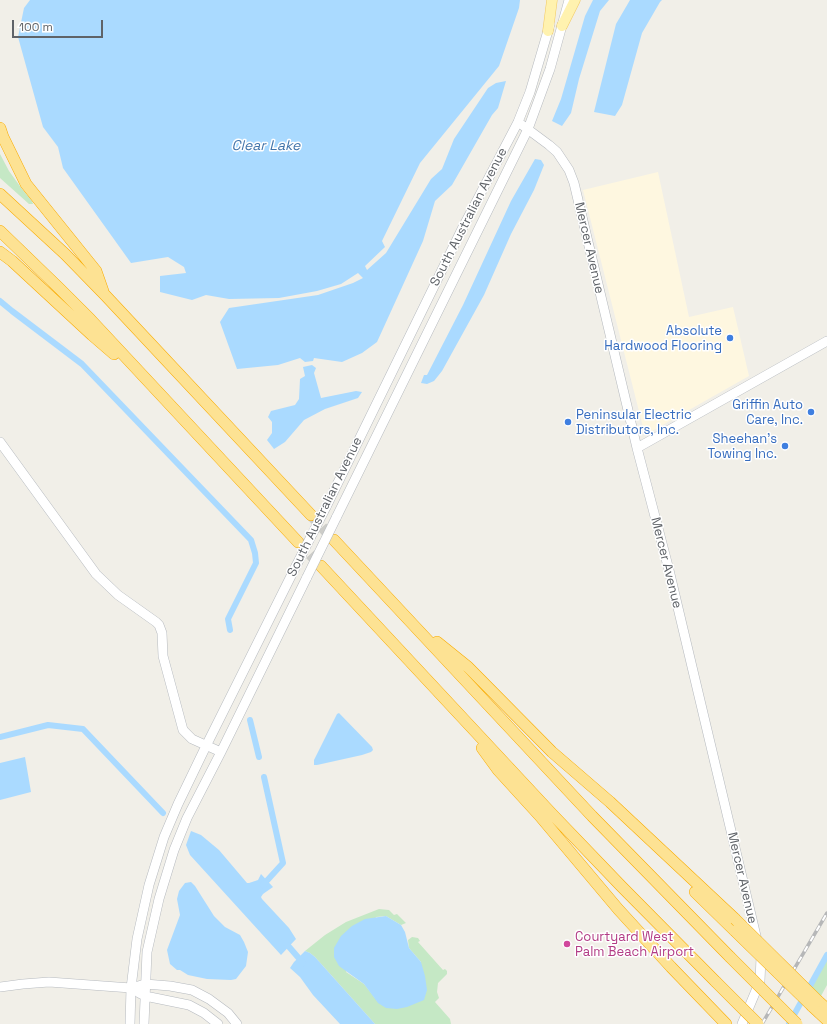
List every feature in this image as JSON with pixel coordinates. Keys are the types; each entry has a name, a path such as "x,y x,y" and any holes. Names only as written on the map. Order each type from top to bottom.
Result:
{"highway":[{"path":"0,128 5,143 26,184 96,271 105,295"},
{"path":"0,194 54,244 105,295 311,515"},
{"path":"0,231 58,287 152,385 298,542"},
{"path":"0,252 12,261 92,335 152,385"},
{"path":"334,540 592,816 797,1024"},
{"path":"321,566 589,853 758,1024"},
{"path":"406,617 468,667 535,736 642,831 815,1003 827,1020"},
{"path":"459,714 498,770 539,815 618,909 726,1024"},
{"path":"815,1003 827,1009"}],"main road":[{"path":"548,30 552,0"},
{"name":"South Australian Avenue","path":"130,1024 131,988 142,912 157,859 178,804 463,227 518,122 530,92 557,0"},
{"name":"South Australian Avenue","path":"144,1024 147,952 152,925 166,872 187,818 528,129 550,69 569,0"},
{"path":"562,26 576,0"},
{"name":"Mercer Avenue","path":"518,122 557,152 573,180 637,448 669,570 761,957 760,981 742,1024"},
{"path":"637,448 827,341"},
{"path":"0,442 96,574 118,595 159,625 162,633 163,656 181,725 192,739 221,752"},
{"path":"0,988 49,982 131,988 145,984 181,988 202,995 219,1005 237,1024"},
{"path":"131,988 145,996 189,1005 204,1013 218,1024"}],"shaded area":[{"path":"658,172 689,317 733,307 749,376 645,435 583,190"}],"green space":[{"path":"0,154 9,171 33,204 29,204 0,178"},
{"path":"379,909 389,910 394,915 397,914 406,923 401,925 386,916 376,917 346,972 364,984 379,1003 421,962 409,948 408,940 412,937 418,938 420,941 418,942 443,970 445,969 447,971 447,974 438,983 437,992 439,998 435,1002 450,1019 451,1024 375,1024 315,957 305,951 325,935 346,922"},
{"path":"827,960 827,985 821,996 811,987"}],"water":[{"name":"Clear Lake","path":"30,0 520,0 519,8 499,66 420,163 382,241 385,247 365,266 367,270 386,253 431,179 442,169 454,139 488,88 496,83 506,81 498,108 492,115 452,185 435,201 423,241 377,342 362,353 342,362 314,358 313,361 305,362 300,358 278,365 237,369 220,322 229,308 318,295 363,278 358,273 341,284 317,291 279,298 229,299 206,295 192,300 160,292 160,276 186,273 184,267 168,257 131,263 63,168 58,147 43,127 18,37 24,8"},
{"path":"593,0 609,0 600,11 579,79 571,113 562,126 552,121 561,99 585,16"},
{"path":"630,0 662,0 642,33 622,105 615,116 594,112 616,24"},
{"path":"535,159 541,160 544,165 534,190 511,234 484,295 442,371 434,381 427,384 421,383 424,375 427,375 463,305 511,201"},
{"path":"312,365 316,368 314,373 321,398 356,391 362,392 358,398 325,409 304,420 285,442 274,449 267,440 272,433 272,422 268,417 271,411 295,405 299,399 300,379 305,376 303,367"},
{"path":"339,713 372,747 373,750 362,755 314,765 314,760 337,714"},
{"path":"25,757 31,792 0,800 0,763"},
{"path":"191,831 201,835 219,850 247,883 258,880 261,874 273,887 261,897 289,928 296,939 281,955 190,855 186,845"},
{"path":"191,882 214,916 225,927 240,935 244,942 248,952 246,966 236,979 207,979 188,975 180,970 177,970 170,964 167,950 180,915 177,899 179,891 185,883"},
{"path":"386,916 401,925 405,932 409,948 421,962 427,990 424,1000 407,1007 397,1009 386,1008 378,1003 364,984 339,966 334,957 334,948 341,936 352,926 365,919"},
{"path":"305,951 315,957 375,1024 340,1024 313,995 300,977 290,968"}],"waterway":[{"path":"0,301 82,364 251,540 256,563 228,619 230,630"},
{"path":"250,720 259,757"},
{"path":"0,737 48,725 83,729 163,813"},
{"path":"263,885 283,863 264,777"},
{"path":"284,941 303,963"},
{"path":"789,1024 827,955"}],"tunnel":[{"path":"311,515 334,540"},
{"path":"299,542 321,566"}],"railway":[{"path":"762,1024 827,913"}],"place":[{"name":"Absolute Hardwood Flooring","path":"730,338"},
{"name":"Griffin Auto Care, Inc.","path":"811,412"},
{"name":"Peninsular Electric Distributors, Inc.","path":"568,422"},
{"name":"Sheehan's Towing Inc.","path":"785,446"},
{"name":"Courtyard West Palm Beach Airport","path":"567,944"}]}
